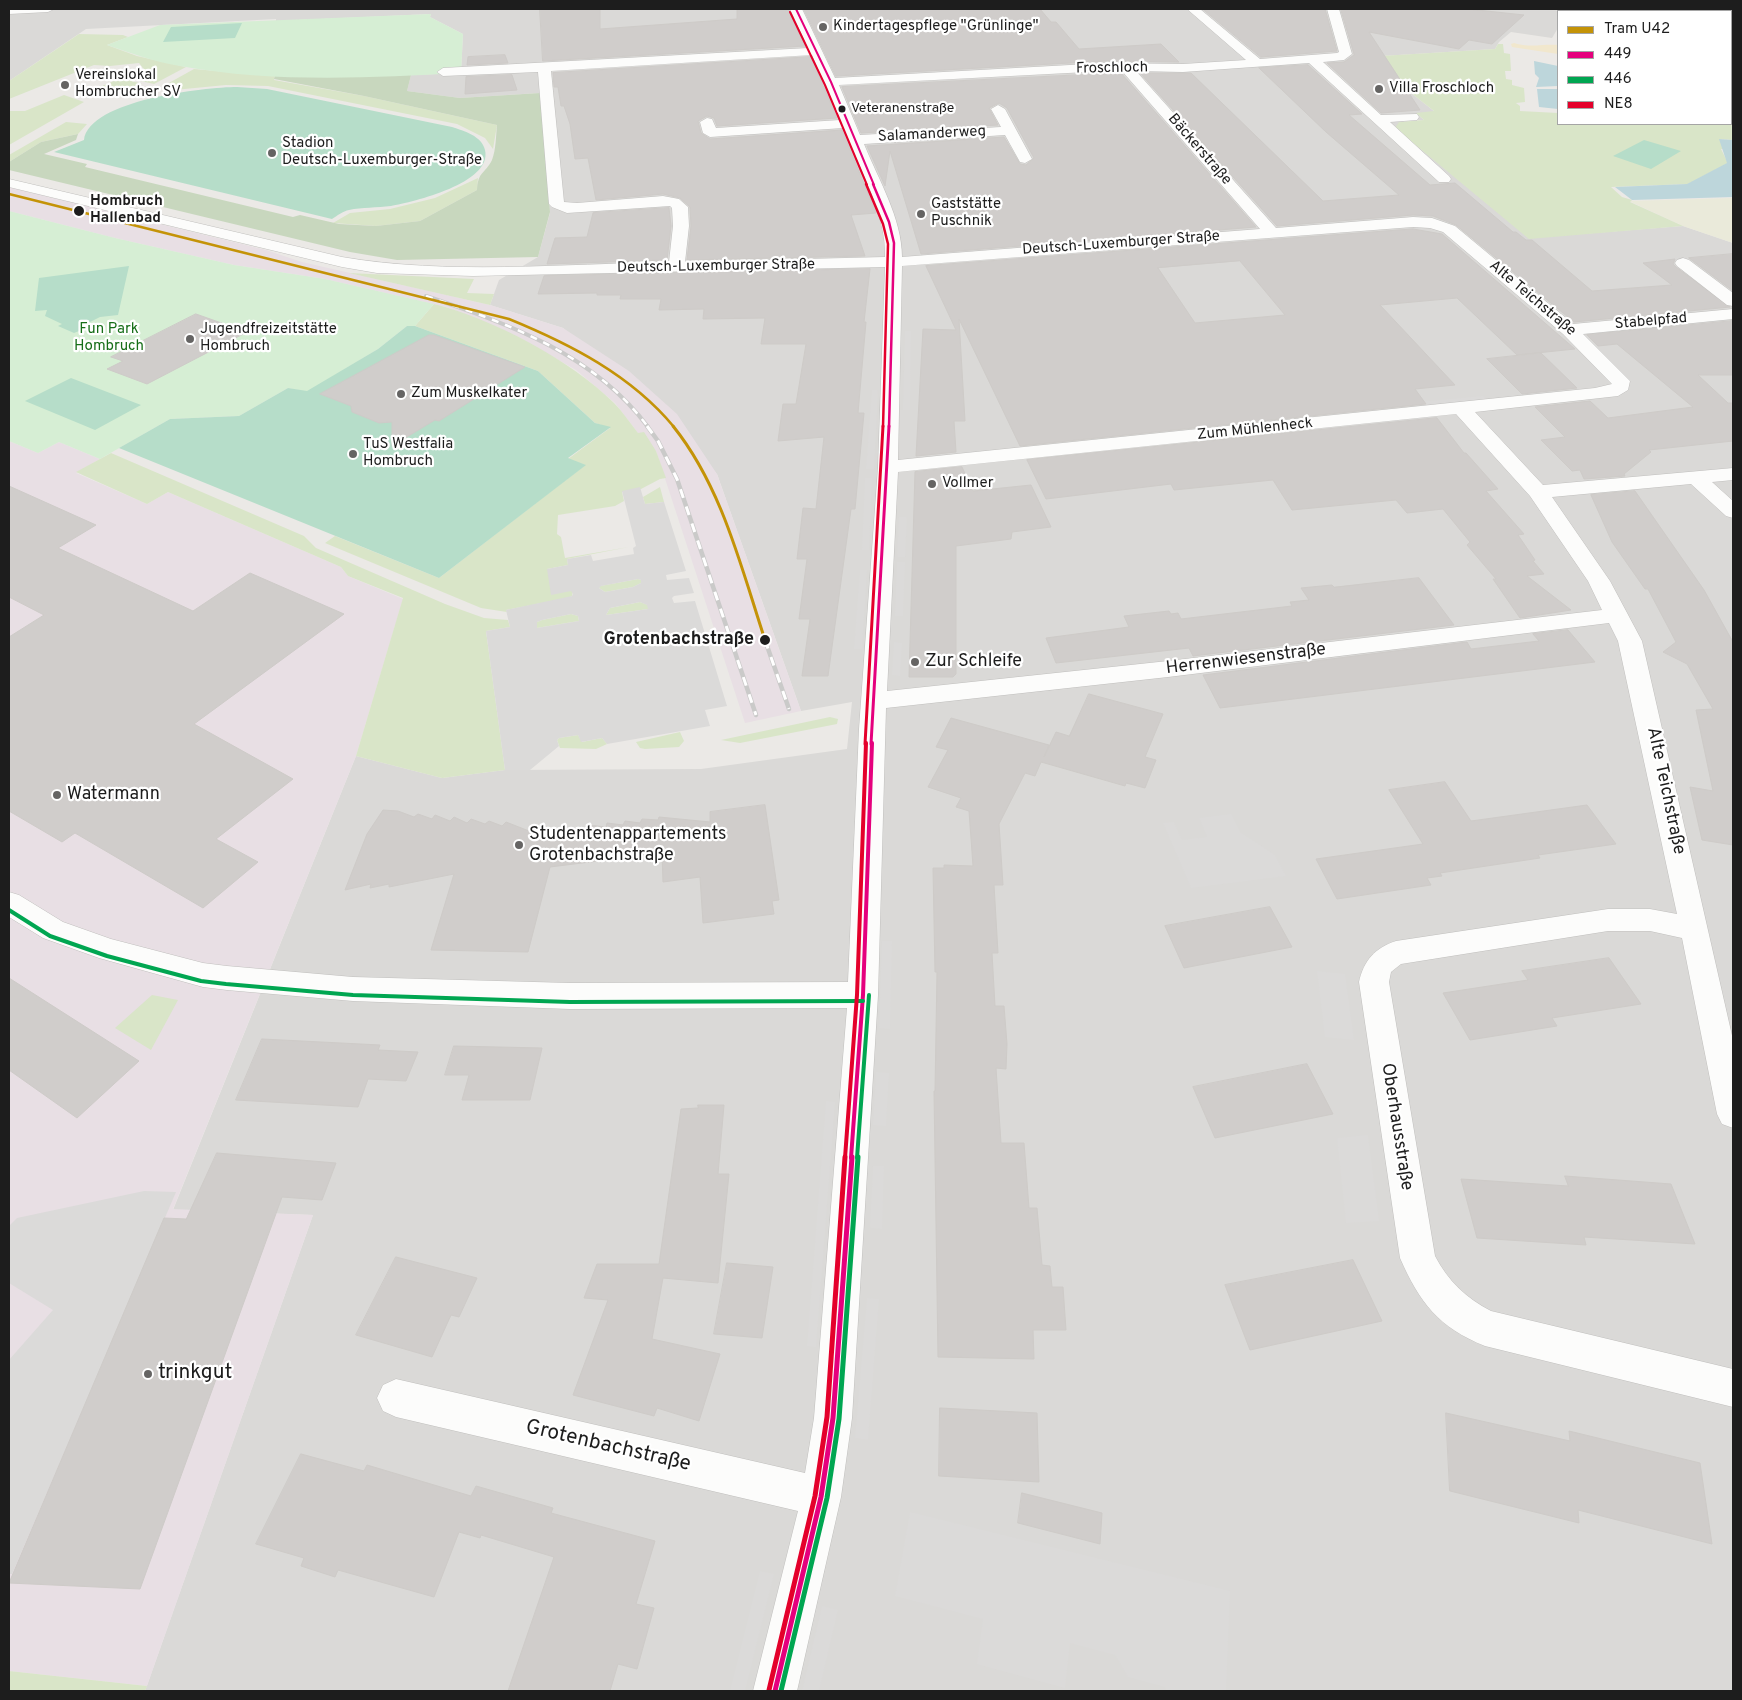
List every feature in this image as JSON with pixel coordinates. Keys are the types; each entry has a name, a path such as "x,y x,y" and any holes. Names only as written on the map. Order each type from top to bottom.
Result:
{"street":[{"path":"9,11 48,9"},
{"path":"775,1691 821,1497 833,1418 863,996 874,701 888,468 894,262 894,243 889,222 831,82 796,9"},
{"path":"1193,9 1257,63"},
{"name":"Froschloch","path":"831,82 1126,68 1183,68 1340,58 1346,54 1333,9"},
{"path":"443,72 544,68 817,50"},
{"path":"1313,60 1444,179"},
{"path":"544,68 557,204 566,208 577,208 663,201 674,202 680,207 676,268"},
{"name":"Bäckerstraße","path":"1126,68 1272,233"},
{"name":"Salamanderweg","path":"998,109 1025,159"},
{"path":"1380,119 1412,117"},
{"path":"707,122 710,133 852,132"},
{"name":"Salamanderweg","path":"852,132 1010,130"},
{"name":"Deutsch-Luxemburger Straße","path":"9,183 279,248 377,268 473,271 894,262 1413,222 1432,223"},
{"name":"Alte Teichstraße","path":"1432,223 1448,228 1569,330 1620,377 1621,386"},
{"path":"1683,264 1733,302"},
{"name":"Stabelpfad","path":"1569,330 1733,314"},
{"name":"Zum Mühlenheck","path":"888,468 1595,394 1611,392 1621,386"},
{"name":"Alte Teichstraße","path":"1461,408 1538,492 1599,581 1630,641 1695,929 1733,1114"},
{"path":"1538,492 1732,474"},
{"path":"1695,477 1733,512"},
{"name":"Herrenwiesenstraße","path":"874,701 1168,669 1618,615"},
{"path":"9,903 53,930 109,950 203,975 232,979 353,988 570,996 863,996"},
{"name":"Oberhausstraße","path":"1695,929 1650,920 1608,920 1396,953 1384,959 1376,968 1374,982 1418,1258 1426,1277 1440,1298 1459,1314 1485,1328 1733,1388"},
{"name":"Grotenbachstraße","path":"396,1398 821,1497"}],"shaded area":[{"path":"9,9 1557,10 1557,30 1552,38 1511,32 1499,42 1495,49 1366,57 1435,112 1417,114 1424,120 1404,121 1396,128 1529,238 1683,226 1733,243 1733,1691 145,1691 313,1215 173,1210 356,756 442,778 505,770 701,769 847,749 852,702 801,711 717,474 563,328 490,305 499,280 538,257 550,213 539,93 460,98 407,91 411,75 461,73 463,34 430,17 431,14 276,21 276,19 86,29 9,81"},
{"path":"1643,9 1733,9 1733,23 1732,10"},
{"path":"9,187 266,250 302,262 490,305 563,328 629,371 677,414 717,474 801,711 745,723 656,451 638,433 615,403 576,370 518,337 446,307 325,279 234,265 115,238 9,211"},
{"path":"905,331 911,331 910,410 903,410"},
{"path":"872,390 878,390 874,469 866,469"},
{"path":"1483,396 1487,400 1422,407 1418,402"},
{"path":"9,441 38,453 59,442 100,459 76,473 147,504 168,492 341,567 348,576 403,599 356,756 173,1209 313,1215 147,1686 9,1671"},
{"path":"865,478 872,478 869,550 862,550"},
{"path":"640,487 645,504 664,502 686,571 666,575 667,580 689,578 694,593 674,596 672,598 674,603 695,601 727,706 705,710 710,726 607,744 602,738 581,742 578,735 559,738 557,740 559,746 530,770 505,770 486,631 510,627 506,610 572,596 571,591 551,595 547,569 568,565 567,559 591,555 593,561 634,554 633,548 636,546 622,491","holes":["638,579 641,580 641,583 633,587 605,592 599,588","640,602 647,605 648,609 606,615 610,608","571,614 578,616 579,621 537,628 537,622"]},
{"path":"899,517 907,517 905,557 897,557"},
{"path":"897,562 905,562 903,616 895,616"},
{"path":"860,570 867,570 862,649 854,649"},
{"path":"894,642 902,643 900,676 892,675"},
{"path":"1231,814 1240,832 1275,855 1286,876 1191,888 1163,823 1174,822 1182,840 1207,837 1199,818"},
{"path":"882,941 892,941 890,1029 879,1028"},
{"path":"1317,971 1345,974 1354,1040 1325,1037"},
{"path":"876,1072 889,1073 886,1126 873,1125"},
{"path":"826,1101 835,1102 816,1347 807,1346"},
{"path":"1368,1135 1379,1221 1346,1223 1337,1138"},
{"path":"873,1166 884,1166 882,1229 870,1228"},
{"path":"144,1191 176,1192 12,1574 9,1574 9,1360 53,1310 9,1283 9,1226 17,1218"},
{"path":"867,1298 879,1299 868,1440 855,1438"},
{"path":"910,1512 1230,1591 1226,1691 1166,1691 1165,1687 1128,1677 1115,1655 1070,1643 1065,1688 977,1664 983,1619 895,1596"},
{"path":"760,1571 774,1574 745,1691 730,1691"},
{"path":"822,1606 838,1610 819,1691 802,1691"}],"green space":[{"path":"431,14 430,17 463,34 461,73 320,78 250,75 171,64 107,45 160,25"},
{"path":"242,23 235,38 163,42 171,27"},
{"path":"79,34 123,35 128,37 107,45 137,56 186,67 154,84 123,77 146,72 139,63 110,66 94,65 9,99 9,81"},
{"path":"1498,44 1503,44 1504,53 1510,54 1511,71 1505,71 1506,79 1512,80 1512,85 1524,88 1525,102 1516,103 1520,106 1520,111 1557,113 1557,125 1732,125 1733,63 1733,140 1720,139 1724,149 1721,149 1728,163 1688,184 1611,187 1622,197 1632,200 1630,202 1683,226 1529,239 1395,128 1399,122 1424,120 1416,113 1434,111 1365,57 1495,49"},
{"path":"194,69 275,76 274,80 364,96 497,125 493,149 485,138 457,124 268,86 226,85 174,90 183,85 167,84"},
{"path":"411,75 407,91 460,98 540,93 550,212 538,257 397,260 350,252 9,170 9,162 41,142 78,134 76,140 44,154 87,164 85,167 293,217 300,215 339,224 376,226 420,221 477,190 480,176 492,160 497,125 364,96 274,79 275,76"},
{"path":"121,78 142,84 95,97 75,93 85,93"},
{"name":"Stadion Deutsch-Luxemburger-Straße","path":"237,87 267,89 462,130 472,135 483,145 485,150 484,162 477,172 465,181 433,195 391,206 349,210 342,212 332,219 54,152 84,140 91,126 106,115 126,106 150,98 176,93"},
{"path":"64,95 84,102 9,145 9,111 25,111"},
{"path":"66,122 87,124 78,134 41,142 9,162 9,155"},
{"path":"1644,140 1681,151 1651,169 1613,156"},
{"path":"478,178 477,190 420,221 376,226 333,223 350,213 390,209 435,198"},
{"path":"1733,198 1733,243 1683,226 1629,201"},
{"name":"Fun Park Hombruch","path":"9,211 115,238 234,265 325,279 434,304 415,326 407,326 378,349 307,392 288,388 239,416 170,419 100,459 59,442 38,453 9,441"},
{"path":"129,266 118,315 100,317 84,325 89,327 74,333 58,326 62,324 45,316 47,310 35,311 39,278"},
{"path":"349,273 474,279 467,293 494,294 490,305"},
{"path":"434,304 481,320 506,331 554,357 596,387 614,403 638,433 644,432 656,451 666,478 660,479 641,489 622,492 624,501 615,506 558,515 557,534 561,537 565,558 629,547 567,559 568,565 547,569 573,591 572,596 568,598 506,610 507,612 481,608 325,543 335,536 439,578 585,465 568,459 610,428 595,423 538,371 415,326"},
{"name":"TuS Westfalia Hombruch","path":"407,326 415,326 538,371 595,423 611,427 568,458 586,465 439,578 119,448 170,419 239,416 288,388 307,391 378,349"},
{"path":"71,378 141,405 95,430 25,401"},
{"path":"111,453 304,536 316,548 445,604 484,618 508,620 510,627 486,631 505,770 442,778 356,756 403,598 348,576 341,567 168,492 147,504 76,472"},
{"path":"660,487 664,502 645,504 643,497"},
{"path":"641,580 641,583 633,587 605,592 599,588 600,586"},
{"path":"640,602 648,605 648,609 606,615 610,608"},
{"path":"571,614 578,616 579,621 537,628 537,622"},
{"path":"830,717 838,719 837,724 740,743 721,740"},
{"path":"680,732 684,741 679,747 645,749 640,748 636,742"},
{"path":"578,735 582,742 602,738 607,744 596,749 560,748 557,740 559,738"},
{"path":"152,995 178,1000 151,1050 115,1028"},
{"path":"9,1671 147,1686 145,1691 9,1691"}],"sand":[{"path":"1511,44 1531,46 1557,45 1557,54 1512,47"}],"water":[{"path":"1534,61 1557,66 1557,86 1536,87 1539,78 1535,74"},
{"path":"1537,89 1557,89 1557,109 1539,107"},
{"path":"1719,139 1733,140 1733,197 1632,200 1615,187 1687,184 1727,163"}],"building":[{"path":"540,9 600,9 600,29 737,19 737,9 788,9 805,46 543,61"},
{"path":"804,9 1040,9 1051,22 1056,22 1079,49 1161,44 1179,62 1106,61 836,76"},
{"path":"1203,9 1325,9 1337,51 1261,57"},
{"path":"1341,9 1468,9 1524,15 1492,44 1469,40 1459,49 1369,32 1420,110 1381,113 1327,63 1344,62 1354,55"},
{"path":"505,55 508,63 467,65 468,57"},
{"path":"811,57 837,118 717,126 714,118 707,116 698,121 701,133 710,139 842,130 876,213 851,215 865,256 687,260 691,226 690,207 680,198 663,194 596,200 588,158 575,159 570,124 564,106 561,106 558,87 554,87 553,73"},
{"path":"1308,65 1362,114 1349,115 1430,185 1455,183 1513,232 1516,232 1526,240 1532,240 1592,291 1672,285 1643,263 1675,259 1673,264 1676,267 1730,307 1574,322 1456,225 1433,216 1413,215 1277,226 1140,73 1191,73 1323,201 1399,195 1326,132 1259,68"},
{"path":"1121,73 1256,227 921,254 890,151 885,186 867,146 1004,137 1020,164 1026,165 1034,158 1007,108 999,103 989,108 998,125 861,133 842,87"},
{"path":"512,75 517,90 465,94 466,77"},
{"path":"669,208 671,226 667,260 547,264 555,238 587,237 593,213"},
{"path":"1413,229 1442,234 1575,349 1517,355 1457,298 1380,305 1455,385 1415,389 1426,404 1020,446 959,319 965,421 954,421 956,452 916,456 923,329 956,330 926,266","holes":["1240,261 1285,315 1195,323 1158,268"]},
{"path":"1733,254 1733,291 1689,258"},
{"path":"870,269 864,322 866,322 858,413 864,413 855,509 851,509 828,676 802,676 810,619 799,619 807,559 797,559 803,508 816,509 824,437 778,441 783,404 796,404 806,344 761,344 765,318 703,319 704,309 659,310 661,299 620,299 621,295 597,295 597,293 538,294 544,276"},
{"path":"196,314 247,332 147,384 107,369 123,361 111,357"},
{"path":"1733,321 1733,375 1698,375 1728,403 1733,403 1733,441 1649,450 1651,452 1624,474 1625,476 1584,479 1580,470 1572,471 1541,440 1565,437 1535,407 1590,401 1608,418 1693,407 1617,344 1598,346 1587,335"},
{"path":"429,335 434,335 525,367 439,421 435,420 392,446 392,422 379,423 352,412 351,406 320,394"},
{"path":"1541,353 1577,388 1522,394 1487,359"},
{"path":"1437,418 1464,453 1498,489 1486,491 1524,534 1518,535 1535,560 1533,561 1544,574 1527,576 1571,610 1520,618 1493,579 1496,579 1467,545 1470,542 1443,509 1407,513 1396,500 1292,510 1273,480 1174,490 1171,484 1046,499 1027,460"},
{"path":"962,467 973,491 1031,485 1051,527 1012,532 1011,539 956,546 956,674 953,677 909,677 915,472"},
{"path":"9,486 96,525 58,548 193,611 250,573 344,614 194,724 293,779 216,839 258,862 203,908 75,833 62,842 9,811 9,637 44,615 9,597"},
{"path":"1635,491 1704,590 1733,642 1733,845 1702,840 1690,787 1713,791 1696,710 1713,709 1687,664 1663,652 1676,642 1648,589 1645,589 1612,542 1591,495"},
{"path":"1419,578 1454,625 1193,656 1189,648 1056,663 1046,638 1129,627 1124,616 1169,611 1171,614 1178,613 1181,619 1292,606 1290,602 1309,600 1301,588 1332,585 1334,587"},
{"path":"1568,630 1595,662 1220,708 1203,675 1467,642 1471,649 1539,641 1533,634"},
{"path":"1089,694 1163,714 1145,757 1156,760 1145,788 1126,783 1125,786 1041,762 1035,776 1025,773 999,824 1003,885 994,885 998,953 992,953 995,1006 1004,1006 1007,1044 1006,1069 996,1068 1001,1143 1024,1143 1029,1208 1037,1208 1042,1265 1050,1266 1052,1287 1063,1287 1066,1330 1033,1330 1034,1359 938,1357 934,1091 937,972 935,972 933,868 944,868 944,865 973,866 969,811 956,807 961,798 928,787 948,750 936,747 951,718 1049,745 1044,757 1056,732 1069,736"},
{"path":"1445,782 1471,821 1587,805 1616,844 1538,855 1540,858 1440,873 1442,876 1427,878 1431,885 1337,899 1316,859 1423,844 1389,790"},
{"path":"765,805 779,900 772,901 774,914 703,923 700,877 663,882 662,853 550,867 528,952 431,950 454,874 389,887 389,884 370,888 371,884 345,890 367,834 383,810 398,811 414,817 418,814 432,819 435,815 450,821 454,817 467,823 471,819 485,824 489,821 502,826 506,822 529,831 552,833 553,829 587,829 588,825 606,827 607,823 623,825 625,821 640,823 642,819 658,820 659,817 710,822 710,812"},
{"path":"1270,907 1292,947 1184,968 1165,926"},
{"path":"1609,958 1641,1004 1552,1018 1557,1026 1470,1040 1443,993 1528,980 1522,971"},
{"path":"9,978 139,1061 77,1118 9,1070"},
{"path":"262,1039 380,1045 378,1050 418,1052 406,1081 368,1079 358,1107 236,1100"},
{"path":"454,1046 542,1048 530,1100 462,1100 469,1075 445,1075"},
{"path":"1307,1064 1333,1114 1215,1138 1193,1087"},
{"path":"698,1105 724,1105 718,1174 729,1174 718,1283 663,1278 652,1339 720,1354 699,1421 657,1408 654,1416 573,1395 608,1300 584,1298 597,1264 659,1264 681,1109 698,1108"},
{"path":"217,1153 336,1163 322,1200 282,1197 140,1589 9,1583 164,1218 186,1219"},
{"path":"1565,1176 1671,1184 1695,1244 1584,1237 1586,1245 1477,1238 1461,1179 1568,1186"},
{"path":"396,1257 477,1278 459,1317 451,1315 432,1357 356,1335"},
{"path":"1353,1260 1382,1321 1250,1350 1225,1285"},
{"path":"727,1263 773,1267 762,1338 714,1334"},
{"path":"940,1408 1037,1413 1039,1482 939,1476"},
{"path":"1446,1413 1570,1441 1569,1431 1700,1463 1712,1544 1578,1510 1579,1523 1450,1491"},
{"path":"301,1454 364,1471 367,1465 471,1496 476,1486 553,1508 551,1513 655,1541 636,1604 654,1608 637,1669 618,1664 610,1691 508,1691 554,1557 481,1535 480,1538 459,1532 434,1597 338,1570 335,1577 301,1566 304,1558 256,1544"},
{"path":"1022,1493 1102,1513 1100,1544 1018,1523"}],"railway":[{"path":"426,296 488,318 548,345 576,361 602,380 626,402 648,427"},
{"path":"647,426 658,441 677,479 756,715"},
{"path":"765,640 789,709"}],"tram line":[{"name":"U42","path":"9,194 509,319 583,353 627,382 648,400 684,440 698,462 731,537 765,640"}],"transit line":[{"name":"449","path":"775,1691 821,1497 833,1418 863,995 872,729 888,467 894,243 889,222 831,82 796,9"},
{"name":"NE8","path":"769,1690 815,1496 827,1417 857,995 866,729 882,467 888,244 883,224 825,85 790,12"},
{"name":"446","path":"9,910 50,936 107,956 201,981 226,984 353,995 570,1002 863,1001"},
{"name":"446","path":"781,1691 827,1498 839,1419 869,995"}],"place":[{"name":"Kindertagespflege \"Grünlinge\"","path":"823,27"},
{"name":"Vereinslokal Hombrucher SV","path":"65,85"},
{"name":"Villa Froschloch","path":"1379,89"},
{"name":"Veteranenstraße","path":"842,109"},
{"name":"Stadion Deutsch-Luxemburger-Straße","path":"272,153"},
{"name":"Hombruch Hallenbad","path":"79,211"},
{"name":"Gaststätte Puschnik","path":"921,214"},
{"name":"Jugendfreizeitstätte Hombruch","path":"190,339"},
{"name":"Zum Muskelkater","path":"401,394"},
{"name":"TuS Westfalia Hombruch","path":"353,454"},
{"name":"Vollmer","path":"932,484"},
{"name":"Grotenbachstraße","path":"765,640"},
{"name":"Zur Schleife","path":"915,662"},
{"name":"Watermann","path":"57,795"},
{"name":"Studentenappartements Grotenbachstraße","path":"519,845"},
{"name":"trinkgut","path":"148,1374"}]}
